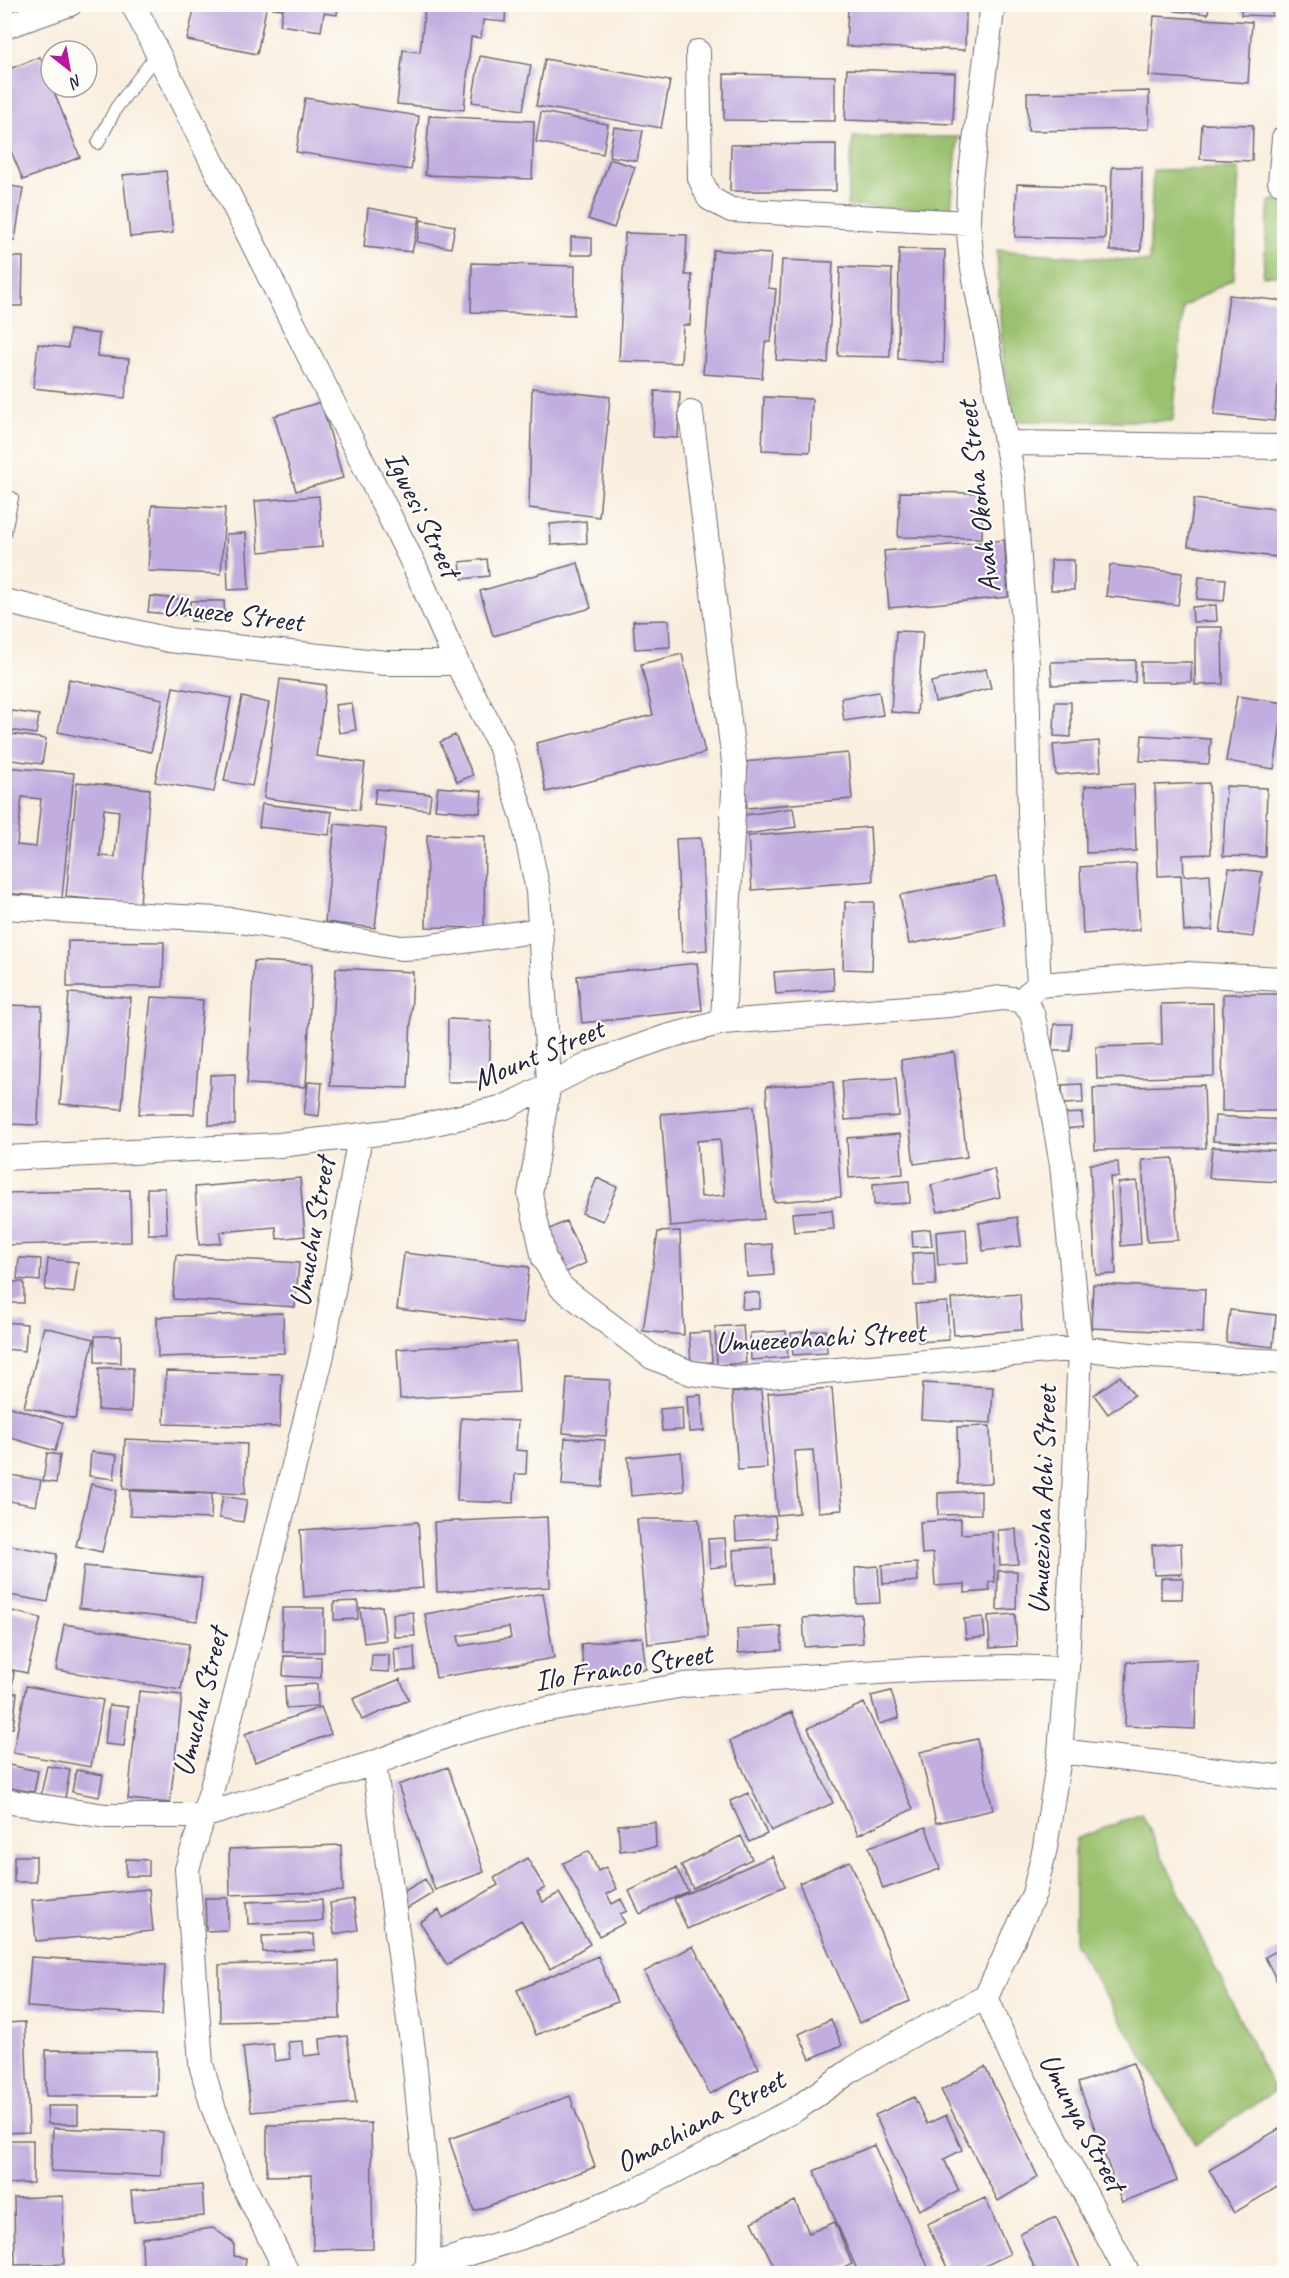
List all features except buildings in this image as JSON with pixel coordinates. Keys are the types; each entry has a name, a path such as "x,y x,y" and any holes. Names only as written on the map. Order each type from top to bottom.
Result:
{"street":[{"path":"4,27 69,4"},
{"name":"Igwesi Street","path":"133,4 414,565 457,663 500,746 524,817 538,891 549,1083"},
{"name":"Avah Okoha Street","path":"993,4 969,187 968,223 972,263 1008,443 1014,490 1026,657 1030,992"},
{"path":"698,52 700,178 709,198 731,210 968,223"},
{"path":"1280,182 1284,138"},
{"path":"692,413 735,770 723,1022"},
{"path":"1008,443 1284,447"},
{"name":"Uhueze Street","path":"4,601 169,640 386,663 457,663"},
{"path":"4,907 234,920 401,948 424,947 540,930"},
{"name":"Mount Street","path":"4,1158 279,1145 404,1130 505,1107 536,1093 549,1083 627,1050 723,1022 948,1005 1030,992 1185,974 1284,979"},
{"name":"Umuezioha Achi Street","path":"986,1998 1034,1894 1045,1848 1060,1751 1067,1670 1080,1348 1060,1153 1032,1013 1030,992"},
{"name":"Umuezeohachi Street","path":"549,1083 530,1194 544,1259 561,1287 652,1357 692,1373 735,1379 1080,1348 1148,1356 1284,1362"},
{"name":"Umuchu Street","path":"288,2274 242,2182 213,2107 201,2064 187,1869 190,1851 203,1816 322,1355 360,1136"},
{"name":"Ilo Franco Street","path":"4,1801 106,1816 203,1816 374,1763 451,1734 526,1713 684,1685 924,1668 1010,1667 1067,1670"},
{"path":"1060,1751 1284,1778"},
{"path":"374,1763 414,2061 429,2206 425,2270"},
{"name":"Omachiana Street","path":"425,2270 522,2237 638,2190 796,2109 853,2069 908,2037 986,1998"},
{"name":"Umunya Street","path":"986,1998 1012,2057 1128,2274"}],"lane":[{"path":"98,142 116,108 158,53"},
{"path":"4,536 12,498"}],"green space":[{"path":"853,137 958,137 951,210 847,206"},
{"path":"1239,169 1234,278 1183,307 1173,421 1015,421 1002,355 997,250 1149,262 1153,170"},
{"path":"1284,196 1284,274 1263,276 1269,202"},
{"path":"1142,1814 1274,2091 1196,2144 1075,1944 1075,1839"}]}
